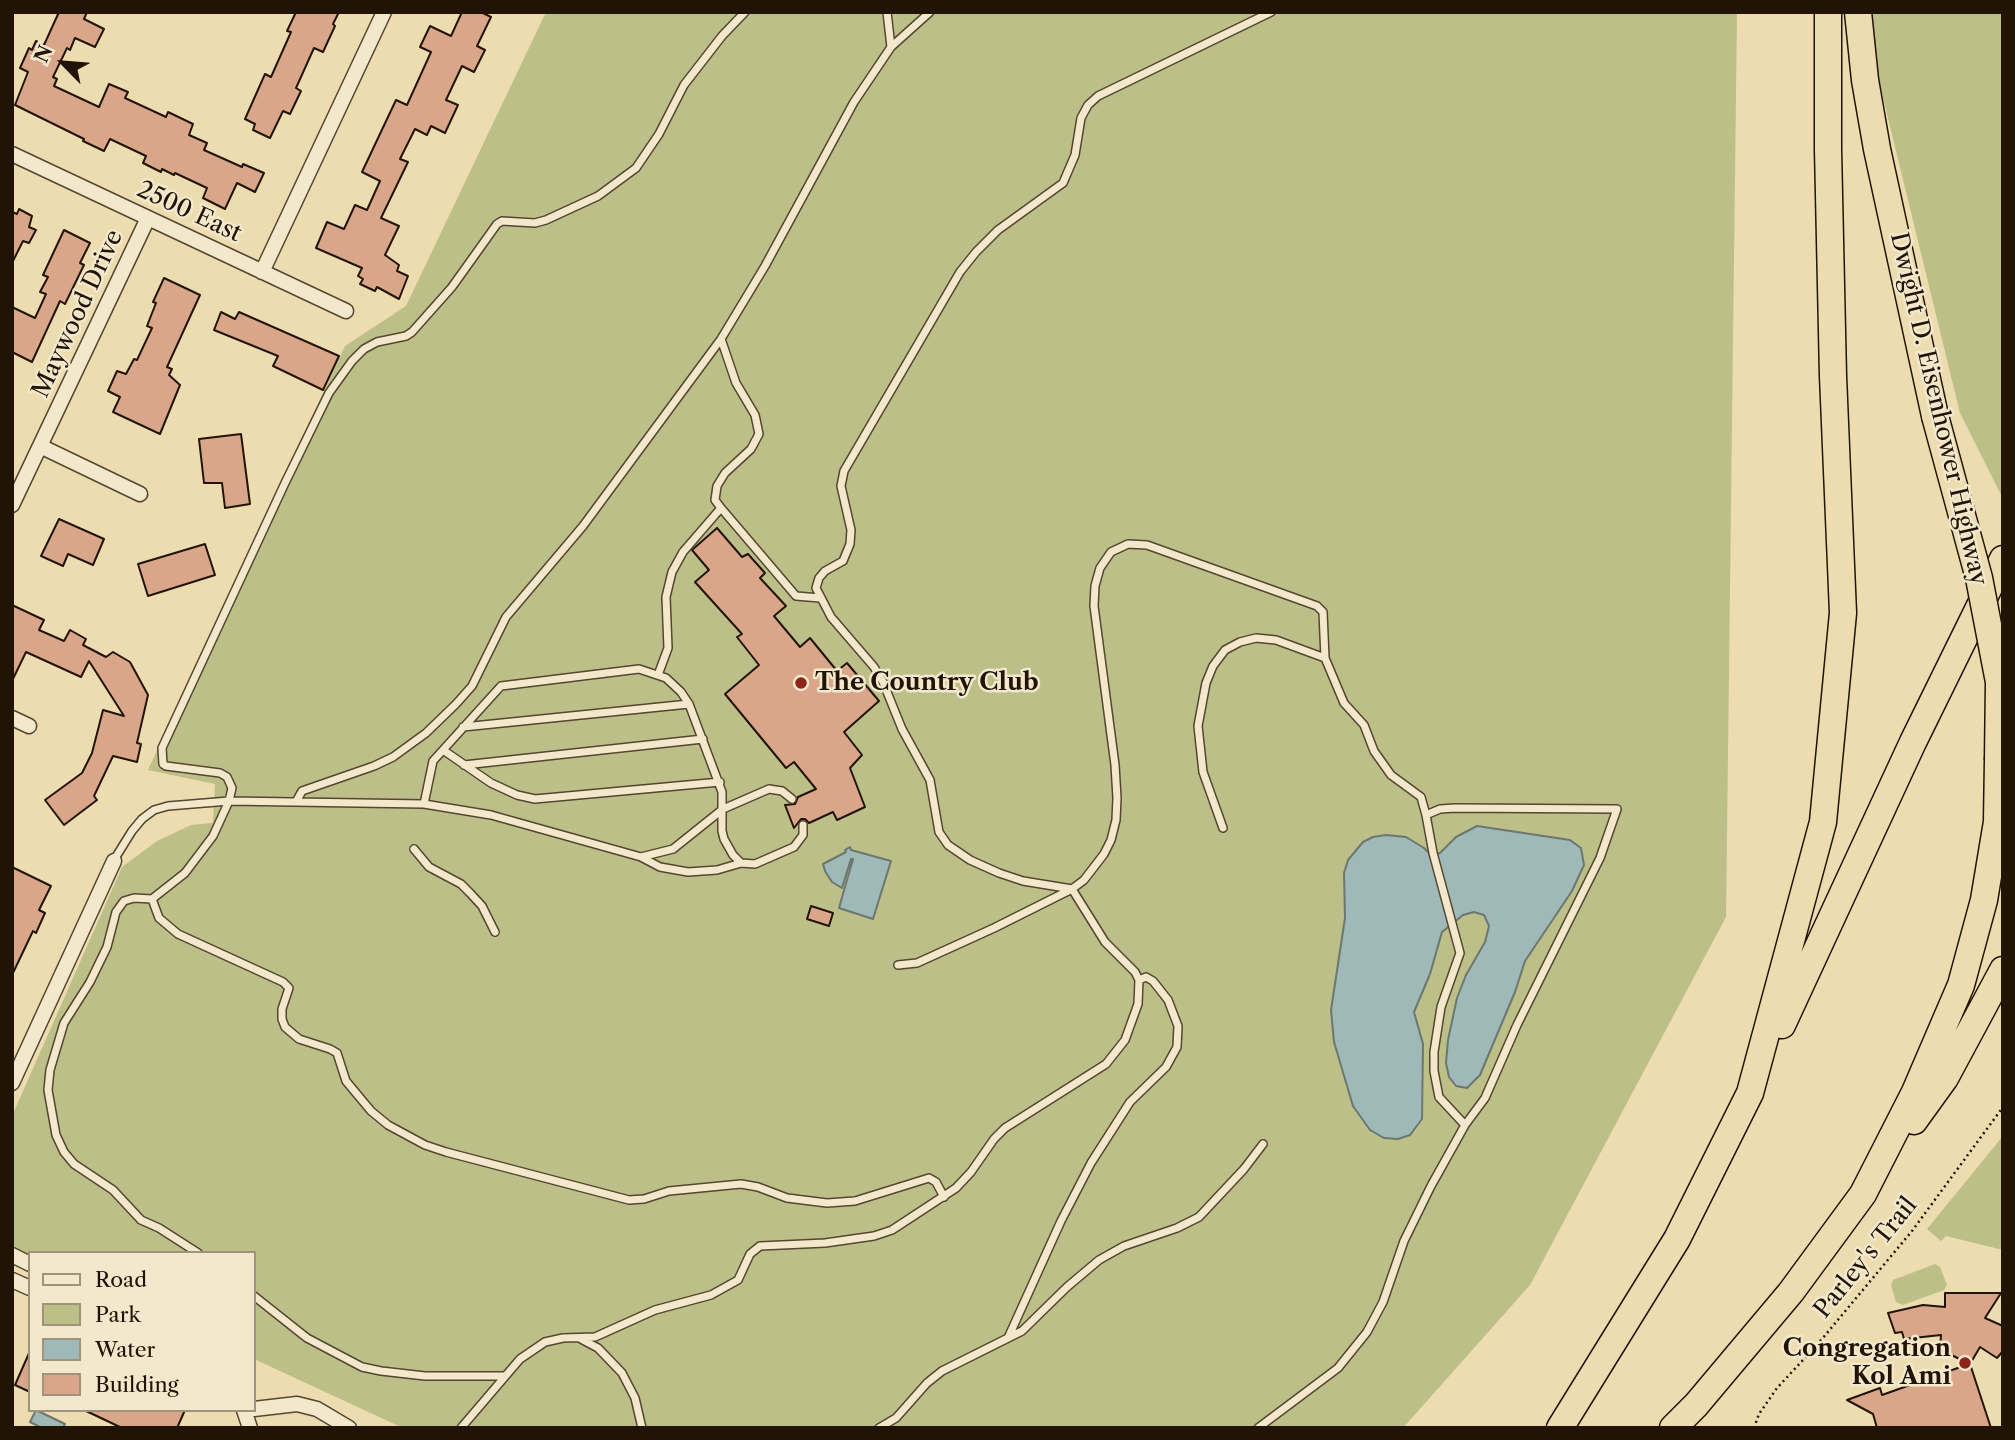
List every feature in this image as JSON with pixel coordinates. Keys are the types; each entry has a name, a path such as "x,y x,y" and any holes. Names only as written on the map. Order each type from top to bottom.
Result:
{"highway":[{"path":"1750,1093 1823,822 1843,613 1833,376 1828,12"},
{"name":"Dwight D. Eisenhower Highway","path":"1673,1428 1696,1405 1791,1292 1863,1194 1915,1092 1961,985 1984,900 1997,822 1998,682 1979,578 1935,416 1877,149 1865,80 1858,12"},
{"path":"1561,1426 1676,1239 1750,1093 1908,754 2003,559"},
{"path":"1863,1194 1945,1078 2003,970"}],"street":[{"path":"262,272 384,12"},
{"name":"2500 East","path":"12,154 346,311"},
{"name":"Maywood Drive","path":"12,505 148,218"},
{"path":"40,446 139,494"},
{"path":"12,718 29,726"},
{"path":"12,1083 114,861"},
{"path":"12,1255 28,1263"},
{"path":"12,1280 28,1287"},
{"path":"256,1409 297,1404 317,1409 349,1428"}],"lane":[{"path":"195,1251 141,1220 113,1190 74,1164 58,1141 53,1127 48,1081 64,1023 107,947 120,905 134,898 152,899 185,873 203,851 229,801 232,788 227,777 220,773 166,766 162,761 162,748 329,393 342,374 364,349 377,342 406,336 412,332 452,287 497,224 502,221 535,223 546,220 598,196 636,168 659,134 684,85 722,36 746,12"},
{"path":"887,12 891,47"},
{"path":"296,802 302,791 393,757 426,733 472,686 506,617 583,526 721,339 765,266 854,102 891,47 930,12"},
{"path":"461,1428 526,1354 545,1342 563,1338 595,1337 655,1310 694,1301 728,1287 738,1280 750,1254 760,1246 825,1243 874,1236 892,1230 964,1181 1005,1128 1106,1063 1117,1052 1133,1021 1138,1004 1139,980 1135,971 1105,942 1072,889 1023,881 999,873 970,860 948,845 939,832 935,818 930,780 902,729 883,682 874,667 831,618 816,588 818,578 825,571 843,561 850,544 851,530 841,486 844,471 960,272 998,229 1058,188 1068,176 1082,118 1088,105 1098,96 1271,12"},
{"path":"721,339 736,383 759,425 756,442 725,474 717,486 715,499 796,596 820,598"},
{"path":"658,675 668,648 666,597 672,572 683,552 721,508"},
{"path":"898,965 917,963 1072,889 1084,880 1104,854 1116,820 1115,765 1094,606 1095,586 1100,568 1111,552 1128,544 1147,545 1317,606 1323,612 1325,658 1344,703 1364,725 1374,751 1391,775 1421,797 1426,815 1433,853 1461,953 1441,1007 1434,1071 1439,1097 1465,1125"},
{"path":"1223,828 1203,772 1198,726 1201,701 1213,666 1225,650 1256,638 1286,643 1325,658"},
{"path":"424,804 433,761 501,685 632,668 658,675 674,685 689,704 720,782 724,839 741,863"},
{"path":"463,727 689,704"},
{"path":"464,765 703,739"},
{"path":"443,750 506,791 536,799 720,782"},
{"path":"641,857 673,849 723,809 769,789 777,789 792,799"},
{"path":"114,861 132,831 154,810 167,806 229,801 424,804 480,812 641,857 660,867 688,872 717,870 741,863 755,864 794,847 803,835 803,825"},
{"path":"1258,1428 1338,1368 1367,1332 1383,1302 1404,1241 1465,1125 1485,1098 1517,1025 1600,858 1617,809 1455,808 1426,815"},
{"path":"414,849 429,867 461,884 470,892 482,906 495,932"},
{"path":"152,899 159,918 178,934 283,982 289,988 282,1009 285,1027 299,1039 326,1047 337,1054 346,1081 371,1111 388,1125 446,1153 629,1200 644,1199 669,1191 740,1184 758,1187 786,1198 827,1203 855,1200 929,1178 936,1182 944,1197"},
{"path":"1007,1339 1060,1221 1091,1163 1130,1102 1166,1067 1177,1047 1178,1026 1168,1000 1159,986 1146,977 1139,980"},
{"path":"879,1428 896,1418 942,1371 1022,1332 1067,1287 1100,1260 1124,1245 1177,1228 1199,1217 1244,1169 1263,1144"},
{"path":"256,1298 307,1338 362,1367 425,1376 505,1376"},
{"path":"580,1339 598,1348 622,1373 635,1398 642,1428"}],"path":[{"name":"Parley's Trail","path":"1754,1428 1759,1414 1777,1388 1817,1345 1912,1231 2003,1107"}],"green space":[{"path":"546,12 1737,12 1726,917 1530,1285 1403,1428 403,1428 256,1360 256,1251 28,1251 28,1255 12,1248 12,1116 122,867 157,841 191,825 213,823 215,784 148,770 345,346 406,306"},
{"path":"1871,12 2003,12 2003,499 1960,413 1876,69"},
{"path":"2003,1136 2003,1250 1946,1236 1941,1241 1927,1229"},
{"path":"1935,1264 1940,1267 1947,1285 1944,1290 1903,1305 1896,1302 1891,1285 1893,1280"}],"water":[{"path":"1477,826 1570,840 1581,848 1584,865 1572,891 1525,961 1480,1075 1467,1088 1456,1086 1449,1077 1446,1063 1448,1040 1457,998 1466,975 1485,942 1489,926 1484,915 1474,912 1463,915 1442,932 1430,974 1414,1012 1423,1044 1422,1119 1410,1135 1398,1139 1384,1138 1370,1130 1353,1106 1334,1042 1331,1010 1345,918 1344,873 1348,860 1363,842 1373,837 1406,837 1431,855 1440,853 1456,837"},
{"path":"850,847 851,850 891,861 873,919 839,908 853,859 842,888 832,882 825,871 823,864"},
{"path":"35,1412 40,1412 65,1424 63,1428 42,1428 30,1422"}],"building":[{"path":"59,12 87,12 84,19 104,29 95,47 75,38 53,77 57,79 54,86 99,107 109,84 128,92 125,98 166,117 168,112 193,124 189,135 207,143 204,150 242,167 243,164 264,173 255,192 237,183 225,209 203,198 207,188 175,173 174,175 162,169 161,172 143,163 146,156 110,139 104,151 15,105 28,72 20,68 29,48 32,50 36,41 44,45"},
{"path":"296,12 339,12 323,52 314,48 296,88 301,91 290,114 283,111 270,138 253,130 255,124 245,119 265,74 271,77 291,32 287,31"},
{"path":"462,12 481,12 491,17 477,46 485,50 474,72 462,66 446,100 458,105 445,133 431,126 427,135 415,129 400,159 408,162 381,218 399,226 385,255 399,265 397,271 408,276 399,299 377,287 375,291 360,284 363,279 358,276 362,268 316,248 327,222 344,229 355,205 367,210 380,181 362,172 396,100 407,105 431,52 420,47 430,26 451,36"},
{"path":"19,209 32,216 29,227 36,230 29,243 23,241 12,263 12,212 17,214"},
{"path":"64,230 90,243 80,263 84,265 65,304 60,301 32,362 12,352 12,307 35,318 46,294 40,292 48,277 43,275"},
{"path":"164,278 200,295 167,367 172,369 169,375 180,385 160,434 113,412 120,397 108,391 117,371 126,374 134,359 137,360 152,328 147,326 156,303 153,302"},
{"path":"221,312 235,319 239,312 339,356 323,390 273,366 278,356 214,330"},
{"path":"241,434 250,504 225,508 222,483 204,483 199,439"},
{"path":"59,519 104,539 93,565 68,554 63,566 41,556"},
{"name":"The Country Club","path":"717,528 742,557 748,554 765,573 760,578 786,606 774,616 800,647 810,638 837,671 847,663 879,701 844,732 862,755 850,768 865,807 837,820 833,812 809,823 801,819 794,828 785,805 795,804 798,797 816,789 794,762 786,768 725,694 759,665 737,637 742,634 695,582 709,570 692,550"},
{"path":"205,544 215,575 148,596 138,564"},
{"path":"12,605 44,620 39,630 64,641 70,630 86,639 83,645 106,657 113,652 130,662 148,695 137,743 141,744 137,762 113,756 94,796 97,800 64,825 45,800 82,773 92,753 103,710 124,716 89,661 81,677 26,652 12,681"},
{"path":"12,867 51,886 39,910 45,913 36,933 33,931 12,975"},
{"path":"811,906 833,913 829,926 807,919"},
{"name":"Congregation Kol Ami","path":"1945,1293 2001,1293 1985,1318 2003,1326 2003,1351 1997,1358 1980,1347 1970,1364 1991,1428 1877,1428 1873,1414 1847,1400 1880,1388 1882,1395 1969,1364 1940,1349 1941,1335 1904,1339 1902,1332 1895,1333 1888,1313 1923,1305 1945,1307"},
{"path":"28,1356 28,1391 15,1385"},
{"path":"88,1412 184,1412 177,1428 122,1428"}],"place":[{"name":"The Country Club","path":"801,683"},
{"name":"Congregation Kol Ami","path":"1965,1363"}]}
